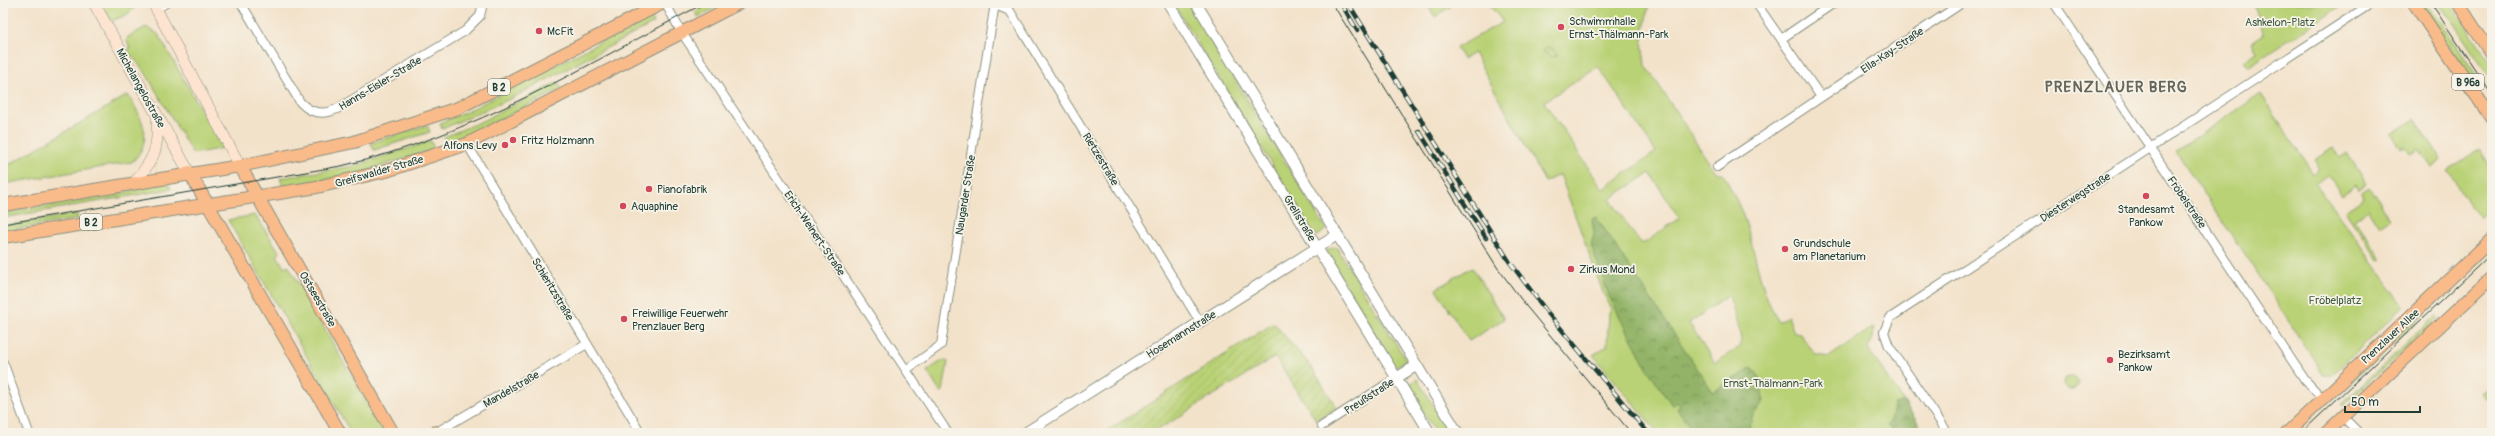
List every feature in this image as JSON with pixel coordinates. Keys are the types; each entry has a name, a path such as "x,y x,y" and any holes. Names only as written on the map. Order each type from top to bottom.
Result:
{"main road":[{"name":"Michelangelostraße","path":"94,3 190,172"},
{"name":"B 2","path":"3,204 190,172 240,166 354,142 458,108 664,3"},
{"name":"Greifswalder Straße","path":"3,237 359,179 467,144 739,3"},
{"name":"B 96a","path":"2414,3 2492,119"},
{"path":"2458,3 2492,55"},
{"path":"154,6 240,166"},
{"path":"135,182 150,164 157,149 157,116"},
{"name":"Ostseestraße","path":"240,166 393,433"},
{"path":"190,172 341,432"},
{"name":"Prenzlauer Allee","path":"2287,433 2492,239"},
{"path":"2326,433 2492,277"}],"street":[{"path":"154,6 166,3"},
{"name":"Hanns-Eisler-Straße","path":"241,3 300,102 308,109 321,113 337,109 465,31 480,16 483,3"},
{"path":"664,3 682,33"},
{"name":"Grellstraße","path":"1168,3 1430,433"},
{"path":"1196,3 1458,433"},
{"path":"1756,3 1821,97"},
{"path":"1781,39 1834,3"},
{"name":"Ella-Kay-Straße","path":"1717,167 1962,3"},
{"name":"Fröbelstraße","path":"2054,3 2305,380 2323,399"},
{"name":"Diesterwegstraße","path":"1948,433 1889,346 1884,332 1890,318 2372,3"},
{"name":"Rietzestraße","path":"995,4 1010,11 1200,322"},
{"name":"Naugarder Straße","path":"906,370 941,345 995,4"},
{"name":"Erich-Weinert-Straße","path":"682,33 948,433"},
{"name":"Schieritzstraße","path":"467,144 641,433"},
{"name":"Hosemannstraße","path":"1025,433 1338,235"},
{"name":"Mandelstraße","path":"435,433 587,344"},
{"path":"3,362 30,433"},
{"name":"Preußstraße","path":"1322,426 1416,366"},
{"path":"2343,417 2359,433"}],"green space":[{"path":"99,3 139,3 128,14 112,21"},
{"path":"711,3 725,3 698,17 695,12"},
{"path":"1173,3 1188,3 1326,229 1318,236 1315,235"},
{"path":"1426,3 1449,3 1451,6 1435,17"},
{"name":"Ernst-Thälmann-Park","path":"1488,3 1649,3 1642,41 1645,64 1715,172 1723,174 1730,186 1746,224 1767,298 1779,322 1788,316 1794,333 1800,334 1816,355 1829,357 1873,327 1875,328 1868,349 1925,433 1658,433 1593,355 1607,346 1609,312 1612,309 1604,295 1560,174 1545,182 1474,53 1463,59 1456,48 1503,22","holes":["1598,66 1656,152 1603,189 1544,102","1650,173 1679,218 1645,243 1640,243 1610,199","1729,295 1742,338 1739,347 1715,363 1689,323"]},
{"name":"Ashkelon-Platz","path":"2252,3 2345,3 2248,67 2244,61 2257,52 2252,42 2264,34"},
{"path":"2421,3 2428,3 2476,75 2471,78"},
{"path":"2440,3 2451,3 2492,64 2492,81"},
{"path":"650,16 654,23 510,99 442,129 440,123 466,112"},
{"path":"146,27 158,34 223,148 193,154 145,72 128,51 130,48 127,42 128,37"},
{"path":"1550,46 1558,56 1550,57 1542,50"},
{"path":"558,82 562,89 447,145 444,137 482,121"},
{"name":"Fröbelplatz","path":"2261,94 2313,174 2320,169 2314,160 2333,148 2340,158 2347,153 2367,184 2359,190 2356,185 2342,195 2328,175 2316,184 2404,306 2331,376 2324,375 2176,151"},
{"path":"128,95 138,112 145,137 139,154 132,162 3,184 3,168"},
{"path":"2415,119 2442,160 2431,168 2418,149 2411,154 2405,146 2401,148 2391,134"},
{"path":"427,125 430,132 374,150 371,143"},
{"path":"431,141 434,149 357,174 283,187 280,178 354,166"},
{"path":"2479,149 2492,170 2492,205 2480,217 2469,205 2448,170"},
{"path":"167,181 171,189 3,218 3,213 122,193"},
{"path":"2369,188 2390,219 2380,226 2369,209 2354,219 2382,260 2379,261 2345,211 2364,198 2362,193"},
{"path":"77,214 78,219 3,231 3,226"},
{"path":"255,215 280,253 277,255 284,267 288,265 382,429 381,433 351,433 228,220"},
{"path":"1596,217 1713,392 1752,367 1758,374 1764,401 1752,417 1749,433 1694,433 1677,408 1680,406 1677,402 1672,405 1647,368 1609,296 1591,245 1594,234 1592,218"},
{"path":"2492,246 2492,250 2335,398 2333,396"},
{"path":"1334,247 1337,248 1406,360 1395,367 1327,254 1327,251"},
{"path":"1472,267 1504,319 1469,341 1436,289"},
{"path":"2436,315 2438,318 2343,406 2342,404"},
{"path":"1274,323 1312,368 1337,408 1316,420 1275,357 1153,433 1104,433"},
{"path":"943,360 948,362 943,391 940,392 927,371"},
{"path":"2071,376 2076,378 2078,383 2076,388 2071,390 2066,388 2064,383 2066,378"},
{"path":"1417,379 1450,433 1436,433 1407,386"},
{"path":"2492,384 2492,398 2488,401 2481,393"},
{"path":"1902,402 1925,433 1898,433 1887,426 1892,418 1894,404"}],"tram line":[{"path":"3,224 341,166 390,153 437,137 483,118 572,74 705,3"},
{"path":"1332,3 1497,267 1526,306 1631,433"},
{"path":"2431,3 2492,95"},
{"path":"2301,433 2492,253"}],"railway":[{"path":"1341,3 1357,30"},
{"path":"1348,3 1509,261 1547,312 1648,433"},
{"path":"1419,131 1486,238"}],"place":[{"name":"Schwimmhalle Ernst-Thälmann-Park","path":"1561,27"},
{"name":"McFit","path":"539,31"},
{"name":"Fritz Holzmann","path":"513,140"},
{"name":"Alfons Levy","path":"505,145"},
{"name":"Pianofabrik","path":"649,189"},
{"name":"Standesamt Pankow","path":"2146,196"},
{"name":"Aquaphine","path":"623,206"},
{"name":"Grundschule am Planetarium","path":"1785,249"},
{"name":"Zirkus Mond","path":"1571,269"},
{"name":"Freiwillige Feuerwehr Prenzlauer Berg","path":"624,319"},
{"name":"Bezirksamt Pankow","path":"2110,360"}],"district":[{"name":"PRENZLAUER BERG","path":"2116,87"}]}
